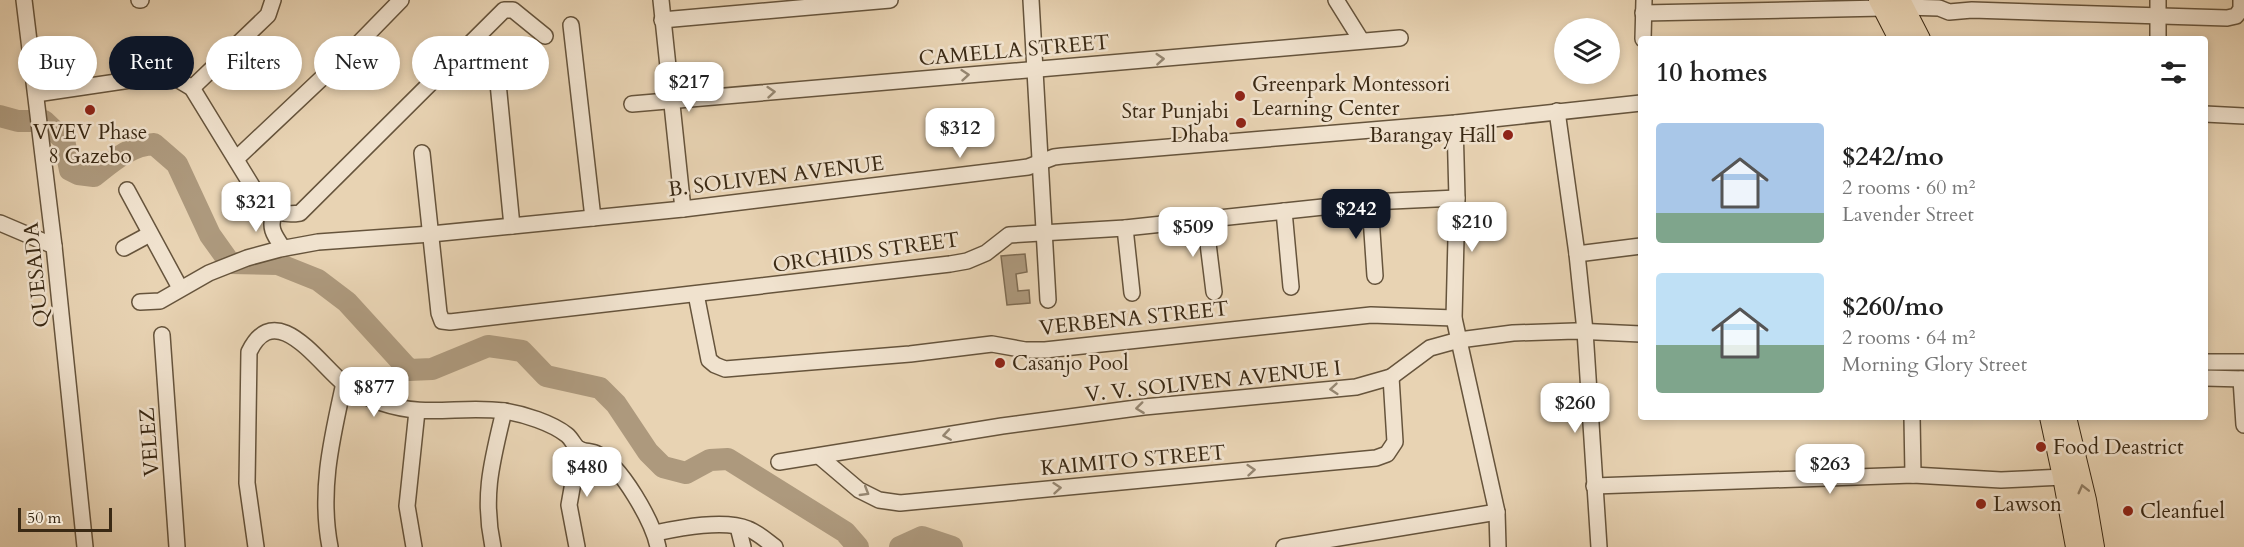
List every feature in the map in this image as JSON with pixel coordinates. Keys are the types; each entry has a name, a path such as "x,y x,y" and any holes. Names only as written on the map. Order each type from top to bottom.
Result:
{"main road":[{"path":"1891,4 1898,36"},
{"path":"1891,4 1918,36"},
{"path":"2051,420 2076,547"},
{"path":"2067,420 2086,500 2094,547"}],"street":[{"name":"QUESADA","path":"24,0 54,246 85,547"},
{"path":"194,86 268,15 273,0"},
{"path":"236,159 358,44 401,0"},
{"path":"661,0 683,209"},
{"path":"663,20 890,0"},
{"path":"1031,0 1048,300"},
{"path":"1336,0 1361,40"},
{"path":"1643,36 1643,6 1891,4 1939,8 1959,4 1972,10 2061,6 2158,7 2227,18 2236,16 2241,9 2241,0"},
{"path":"2158,7 2158,36"},
{"path":"478,36 504,10 513,10 545,36"},
{"path":"572,25 592,218"},
{"name":"CAMELLA STREET","path":"632,105 1400,38"},
{"path":"37,101 109,86"},
{"path":"193,90 260,199 275,212 287,215 300,213 424,90"},
{"path":"499,90 512,226"},
{"name":"B. SOLIVEN AVENUE","path":"140,302 160,301 209,273 247,258 283,248 318,242 431,234 683,209 1028,167 1054,157 1168,145 1455,123 1638,103"},
{"path":"1557,111 1585,331 1599,547"},
{"path":"2208,114 2244,116"},
{"path":"1455,123 1457,198 1454,318 1497,512 1498,547"},
{"name":"ORCHIDS STREET","path":"422,153 439,314 442,321 462,321 950,264 967,261 986,253 1009,236 1125,228 1370,202 1457,198"},
{"path":"127,190 180,288"},
{"path":"1370,202 1375,276"},
{"path":"1284,211 1291,287"},
{"path":"275,212 270,222 273,234 283,248"},
{"path":"1205,219 1214,292"},
{"path":"0,223 54,246"},
{"path":"1125,228 1132,293"},
{"path":"124,248 150,234"},
{"path":"1577,254 1638,246"},
{"name":"VERBENA STREET","path":"696,294 709,360 725,369 992,345 1025,350 1045,350 1371,315 1454,318"},
{"path":"256,547 247,483 249,352 255,339 273,330 282,331 299,340 344,383 365,398 401,409 417,411 504,411 530,417 568,435 579,449 598,454 612,466 643,506 657,540 702,525 738,527 748,529 775,547"},
{"name":"V. V. SOLIVEN AVENUE I","path":"779,462 1002,426 1144,407 1356,387 1391,377 1430,348 1459,340 1513,333 1585,331 1638,334"},
{"name":"VELEZ","path":"162,335 177,547"},
{"path":"2208,362 2244,362"},
{"name":"KAIMITO STREET","path":"819,456 859,490 879,500 900,503 1376,458 1387,454 1395,442 1391,377"},
{"path":"2208,378 2243,377 2244,426"},
{"path":"330,547 327,530 327,468 344,383"},
{"path":"414,547 407,506 417,411"},
{"path":"493,547 488,523 487,498 491,468 504,411"},
{"path":"1912,420 1912,476"},
{"path":"577,547 569,506 579,449"},
{"path":"1594,486 1912,476 2001,480 2063,477"},
{"path":"1284,547 1497,512"},
{"path":"738,527 743,547"}],"shaded area":[{"path":"1025,254 1027,272 1016,274 1018,291 1029,290 1030,303 1007,305 1001,256"}],"waterway":[{"path":"0,116 18,121 44,121 64,140 70,170 78,174 94,176 129,151 154,144 177,164 210,235 230,263 278,264 318,280 347,302 409,370 432,369 488,346 522,351 546,376 600,388 616,404 648,452 663,467 686,473 710,460 728,459 845,532 858,547"},
{"path":"900,547 922,537 952,547"}],"place":[{"name":"Greenpark Montessori Learning Center","path":"1240,96"},
{"name":"VVEV Phase 8 Gazebo","path":"90,110"},
{"name":"Star Punjabi Dhaba","path":"1241,123"},
{"name":"Barangay Hall","path":"1508,135"},
{"name":"Casanjo Pool","path":"1000,363"},
{"name":"Food Deastrict","path":"2041,447"},
{"name":"Lawson","path":"1981,504"},
{"name":"Cleanfuel","path":"2128,511"}]}
